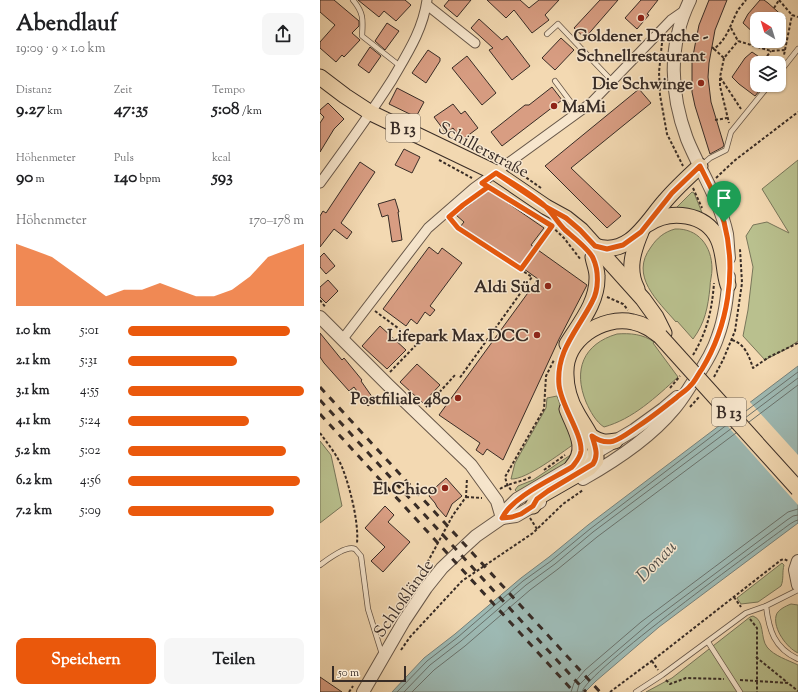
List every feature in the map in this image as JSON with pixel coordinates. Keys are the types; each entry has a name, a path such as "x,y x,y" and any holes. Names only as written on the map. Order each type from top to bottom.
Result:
{"main road":[{"name":"Schillerstraße","path":"320,77 371,113 496,173 542,215 562,227 590,254 647,314 662,335"},
{"path":"643,298 632,276 631,266 635,244 643,229 672,193 700,166"},
{"path":"570,460 578,459 581,449 579,439 559,387 560,360 593,301 596,292 597,274 590,254 623,245 656,220 671,215 692,218 704,223 715,233 720,243 724,274 721,282"},
{"name":"Schillerstraße","path":"590,254 643,298 656,317 662,335"},
{"path":"533,506 537,499 542,495 593,464 596,460 596,452 592,436 572,403 566,380 567,358 576,343 590,331 615,321 629,321 641,324 662,335"},
{"name":"B 13","path":"662,335 798,481"},
{"name":"B 13","path":"662,335 798,489"},
{"path":"592,436 602,442 608,443 615,441"}],"street":[{"path":"502,518 516,516 610,463 639,441 668,416 680,402 705,363 718,336 725,312 721,282 729,271 727,235 720,210 688,140 678,112 675,92 674,66 676,40 684,11 690,0"},
{"path":"320,183 371,113 400,66 419,32 424,18 425,2"},
{"path":"425,2 475,43"},
{"path":"342,340 428,228 455,203 580,113 613,82 671,20 684,11"},
{"path":"320,317 471,465 493,494 497,501 502,518"},
{"path":"502,518 505,511 517,499 570,460 596,452 615,441 649,420 690,386"},
{"name":"Schloßlände","path":"362,692 420,596 442,568 476,536 502,518"},
{"path":"797,563 795,570 798,585"}],"lane":[{"path":"352,0 359,8 363,18 362,36 400,66"},
{"path":"547,34 558,24 613,82"},
{"path":"786,65 798,49"},
{"path":"555,81 580,113"},
{"path":"700,166 710,158 726,150 731,132 763,92"},
{"path":"320,565 346,549 352,548 361,556 368,609 383,657"},
{"path":"636,692 708,642 746,613 766,606 798,590"},
{"path":"766,606 769,624 775,641 788,654 798,659"},
{"path":"708,642 740,692"}],"path":[{"path":"724,58 713,48 721,43 731,28 738,10 746,0"},
{"path":"774,8 779,0 792,14 798,17"},
{"path":"784,56 792,14"},
{"path":"731,28 738,41 771,51 785,50"},
{"path":"731,132 720,86 720,77 724,58 738,41"},
{"path":"767,56 771,51"},
{"path":"720,77 745,115"},
{"path":"718,177 734,161 798,112"},
{"path":"715,120 727,118"},
{"path":"482,183 542,215 564,238 590,254"},
{"path":"449,217 458,228 532,277 459,379"},
{"path":"521,269 552,226"},
{"path":"693,356 703,338 721,282"},
{"path":"371,316 375,311 402,330"},
{"path":"718,336 737,342 745,349 752,368 769,357 798,343"},
{"path":"383,380 416,345"},
{"path":"533,476 517,483 507,484 505,477 544,409 546,376 556,357"},
{"path":"669,389 683,372"},
{"path":"419,415 454,375"},
{"path":"320,433 329,444 342,467 352,500 358,533 356,550"},
{"path":"539,473 570,460"},
{"path":"416,584 443,534 466,497 466,475 471,465"},
{"path":"401,650 410,637 462,581 515,546 537,529"},
{"path":"610,692 781,560 784,559 797,563"},
{"path":"734,597 757,628 757,692"},
{"path":"756,657 798,690"},
{"path":"652,661 670,684 686,678 788,683"}],"green space":[{"path":"798,160 798,341 765,360 743,336 748,310 753,267 746,236 753,225 767,222 789,233 762,189"},
{"path":"692,192 694,193 703,215 674,210"},
{"path":"675,229 683,229 697,235 706,246 711,261 712,271 707,308 703,321 693,339 661,306 648,288 644,278 643,268 645,258 651,247 661,236"},
{"path":"617,334 636,335 650,339 654,342 653,343 678,377 653,400 634,413 625,419 604,427 591,413 586,402 582,390 581,369 589,351 596,344 605,338"},
{"path":"557,396 574,444 534,471 511,479 515,463 546,408 547,398"},
{"path":"320,441 331,455 342,506 320,523"},
{"path":"575,452 568,462 517,492 515,490 518,486 533,480"},
{"path":"782,563 784,565 781,586 758,602 741,604 737,598"},
{"path":"791,604 798,605 798,653 785,643 779,632 776,621 778,612 782,608"},
{"path":"753,616 757,618 761,625 767,647 777,655 798,665 798,692 646,692 672,678"}],"water":[{"name":"Donau","path":"798,366 798,523 659,627 585,692 392,692 424,658 455,634 521,578 588,525"}],"pier":[{"path":"749,401 798,455 798,505 723,421"}],"building":[{"path":"320,0 334,0 359,21 359,26 352,33 360,40 344,57 342,55 336,62 320,48 320,42 335,25 320,12"},
{"path":"358,0 405,0 411,5 396,21 384,11 379,17"},
{"path":"449,0 471,0 457,17 444,6"},
{"path":"487,0 520,0 529,8 539,0 559,0 545,15 549,20 532,33 514,10 506,18"},
{"path":"600,0 618,0 585,38 574,28"},
{"path":"641,0 658,0 647,14 649,15 637,29 625,18"},
{"name":"Die Schwinge","path":"709,0 727,0 715,30 708,77 711,102 724,145 710,154 692,92 692,61 699,25"},
{"path":"760,0 764,0 778,12 750,12 750,30 743,23 748,14"},
{"path":"479,19 502,40 507,36 530,66 512,80 489,50 493,48 471,28"},
{"path":"387,23 399,31 385,50 375,41"},
{"path":"561,38 574,50 555,70 542,58"},
{"path":"370,47 381,56 369,73 358,65"},
{"path":"428,50 440,58 440,61 426,83 412,73"},
{"path":"752,52 758,56 750,56 750,92 758,92 755,96 739,84 732,77 745,58"},
{"path":"467,56 496,93 482,105 452,68"},
{"path":"552,87 562,100 502,146 491,132 525,105 529,105"},
{"path":"397,88 424,102 416,117 389,104"},
{"path":"639,89 651,103 571,168 621,216 607,228 545,166"},
{"path":"328,103 344,119 334,129 320,152 320,123 324,117 320,113 320,110"},
{"path":"453,104 461,114 465,111 478,128 462,140 453,128 446,133 434,117"},
{"path":"404,149 420,157 412,173 395,165"},
{"path":"360,162 375,172 341,223 352,232 347,239 334,229 320,247 320,216 323,211 326,213"},
{"path":"489,190 544,228 531,245 587,285 559,339 503,460 487,449 483,455 476,450 480,443 439,415 538,279 517,264 516,266 460,227 464,222 456,215"},
{"path":"395,199 399,212 402,240 392,242 388,215 382,217 378,204"},
{"path":"429,247 438,254 442,248 462,263 430,306 435,310 430,316 425,312 417,324 411,319 406,326 383,309"},
{"path":"324,253 335,266 326,274 320,267 320,257"},
{"path":"328,280 338,291 326,303 320,297 320,287"},
{"path":"380,326 406,350 387,369 362,346"},
{"path":"320,333 342,360 344,358 362,380 361,381 375,401 368,406 354,387 349,391 324,363 320,357"},
{"path":"417,364 440,385 423,403 400,382"},
{"path":"446,478 462,496 452,504 446,517 429,496"},
{"path":"385,506 394,515 388,522 410,542 383,572 371,561 385,547 365,528"},
{"path":"320,677 342,692 320,692"}],"railway":[{"path":"320,387 600,692"},
{"path":"320,400 586,692"},
{"path":"320,414 574,692"}],"place":[{"name":"Goldener Drache - Schnellrestaurant","path":"641,18"},
{"name":"Die Schwinge","path":"701,83"},
{"name":"MaMi","path":"554,106"},
{"name":"Aldi Süd","path":"548,286"},
{"name":"Lifepark Max DCC","path":"537,335"},
{"name":"Postfiliale 480","path":"458,398"},
{"name":"El Chico","path":"445,488"}],"route":[{"path":"724,222 714,194 700,166 660,206 641,232 623,245 607,249 595,246 566,218 546,207 513,183 496,173 482,183 552,226 521,269 458,228 449,217 488,187 482,183 496,173 513,183 518,187 546,207 555,220 593,258 597,274 596,292 593,301 567,344 560,360 559,387 579,439 581,452 572,467 517,499 505,511 502,518 521,514 533,506 537,499 548,491 589,468 596,460 596,452 592,436 596,440 602,442 608,443 615,441 649,420 690,386 712,350 725,312 729,257 724,222"}]}
